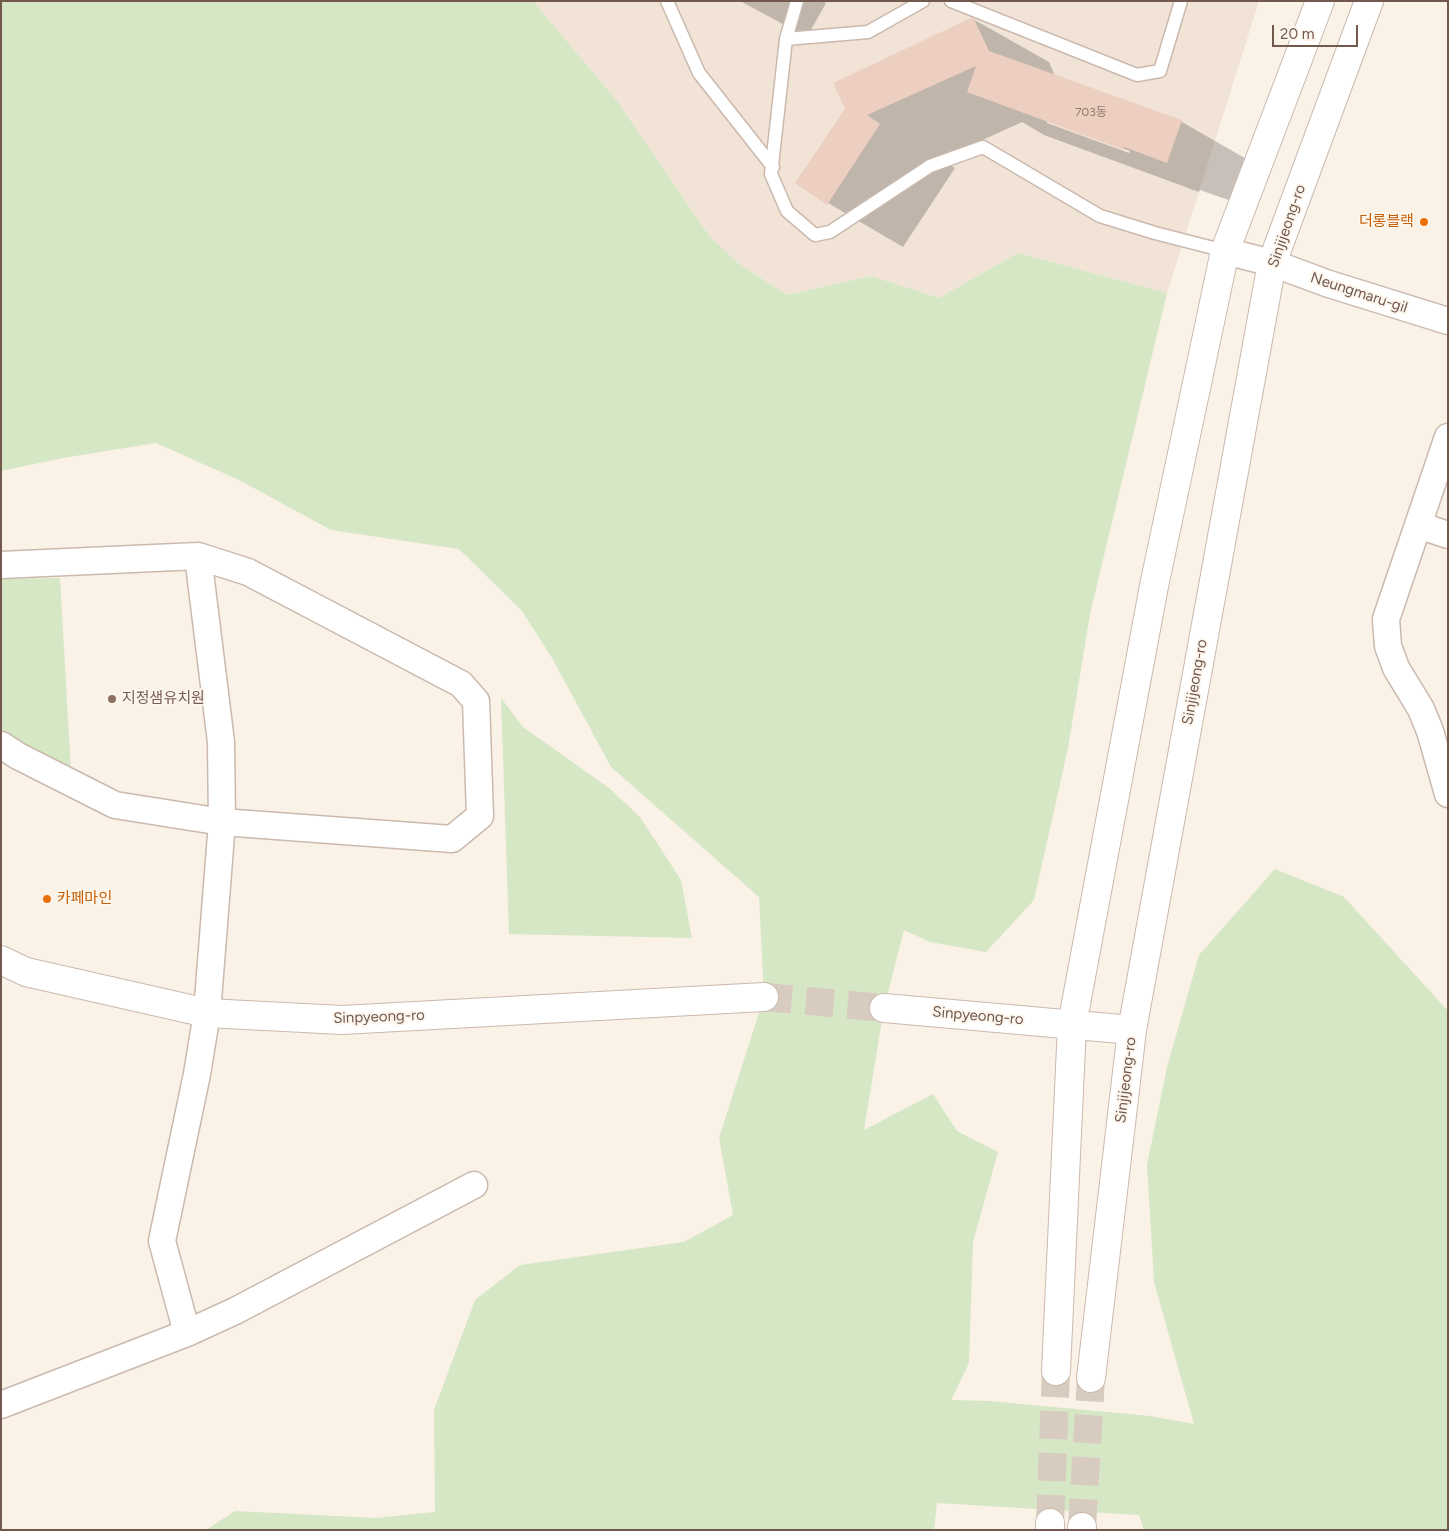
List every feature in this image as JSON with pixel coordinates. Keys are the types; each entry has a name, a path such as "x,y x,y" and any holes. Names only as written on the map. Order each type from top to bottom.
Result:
{"street":[{"path":"1056,1371 1072,1025 1154,586 1225,251 1320,1"},
{"name":"Sinjijeong-ro","path":"1090,1378 1132,1030 1272,263 1370,1"},
{"name":"Neungmaru-gil","path":"1225,251 1272,263 1329,284 1448,321"},
{"path":"1448,437 1386,619 1388,646 1396,668 1421,709 1430,731 1448,794"},
{"path":"1418,525 1448,535"},
{"path":"187,1333 162,1241 197,1074 207,1013 222,822 221,742 198,556"},
{"path":"1,565 198,556 248,572 461,684 476,701 480,816 452,839 222,822 115,805 18,756 1,745"},
{"name":"Sinpyeong-ro","path":"1,960 26,972 207,1013 342,1020 764,997"},
{"name":"Sinpyeong-ro","path":"884,1008 1132,1030"},
{"path":"1,1405 187,1333 235,1311 474,1186"}],"lane":[{"path":"667,1 699,73 773,167"},
{"path":"797,1 786,39 771,174 787,211 815,235 830,232 930,166 983,147 1100,216 1155,233 1225,251"},
{"path":"786,39 868,32 923,1"},
{"path":"951,1 1137,75 1160,71 1181,1"}],"shaded area":[{"path":"533,1 1259,1 1167,293 1018,253 939,298 871,276 787,295 738,263 710,237 617,101"}],"green space":[{"path":"1,1 533,1 617,101 710,237 738,263 787,295 871,276 939,298 1018,253 1167,293 1090,614 1068,748 1034,900 986,952 930,942 904,930 884,1008 864,1130 933,1094 957,1131 998,1152 973,1242 969,1363 951,1400 989,1401 1150,1416 1194,1424 1154,1282 1147,1165 1167,1067 1199,955 1275,869 1344,897 1448,1011 1448,1530 1144,1530 1139,1515 937,1503 934,1530 206,1530 235,1511 376,1518 435,1512 434,1410 475,1300 520,1265 684,1242 733,1215 719,1138 764,997 759,897 611,767 552,658 522,611 459,549 331,530 239,480 156,443 63,458 1,471"},
{"path":"60,578 71,772 1,733 1,579"},
{"path":"501,698 523,727 609,788 640,817 681,880 692,938 509,934"}],"building":[{"path":"973,17 989,51 1182,120 1167,163 1124,147 1124,150 967,92 976,66 867,115 880,124 827,205 795,183 845,109 833,83"}],"tunnel":[{"path":"764,997 884,1008"},
{"path":"1050,1523 1056,1371"},
{"path":"1082,1527 1091,1378"}],"place":[{"name":"더롱블랙","path":"1424,222"},
{"name":"지정샘유치원","path":"112,699"},
{"name":"카페마인","path":"47,899"}]}
